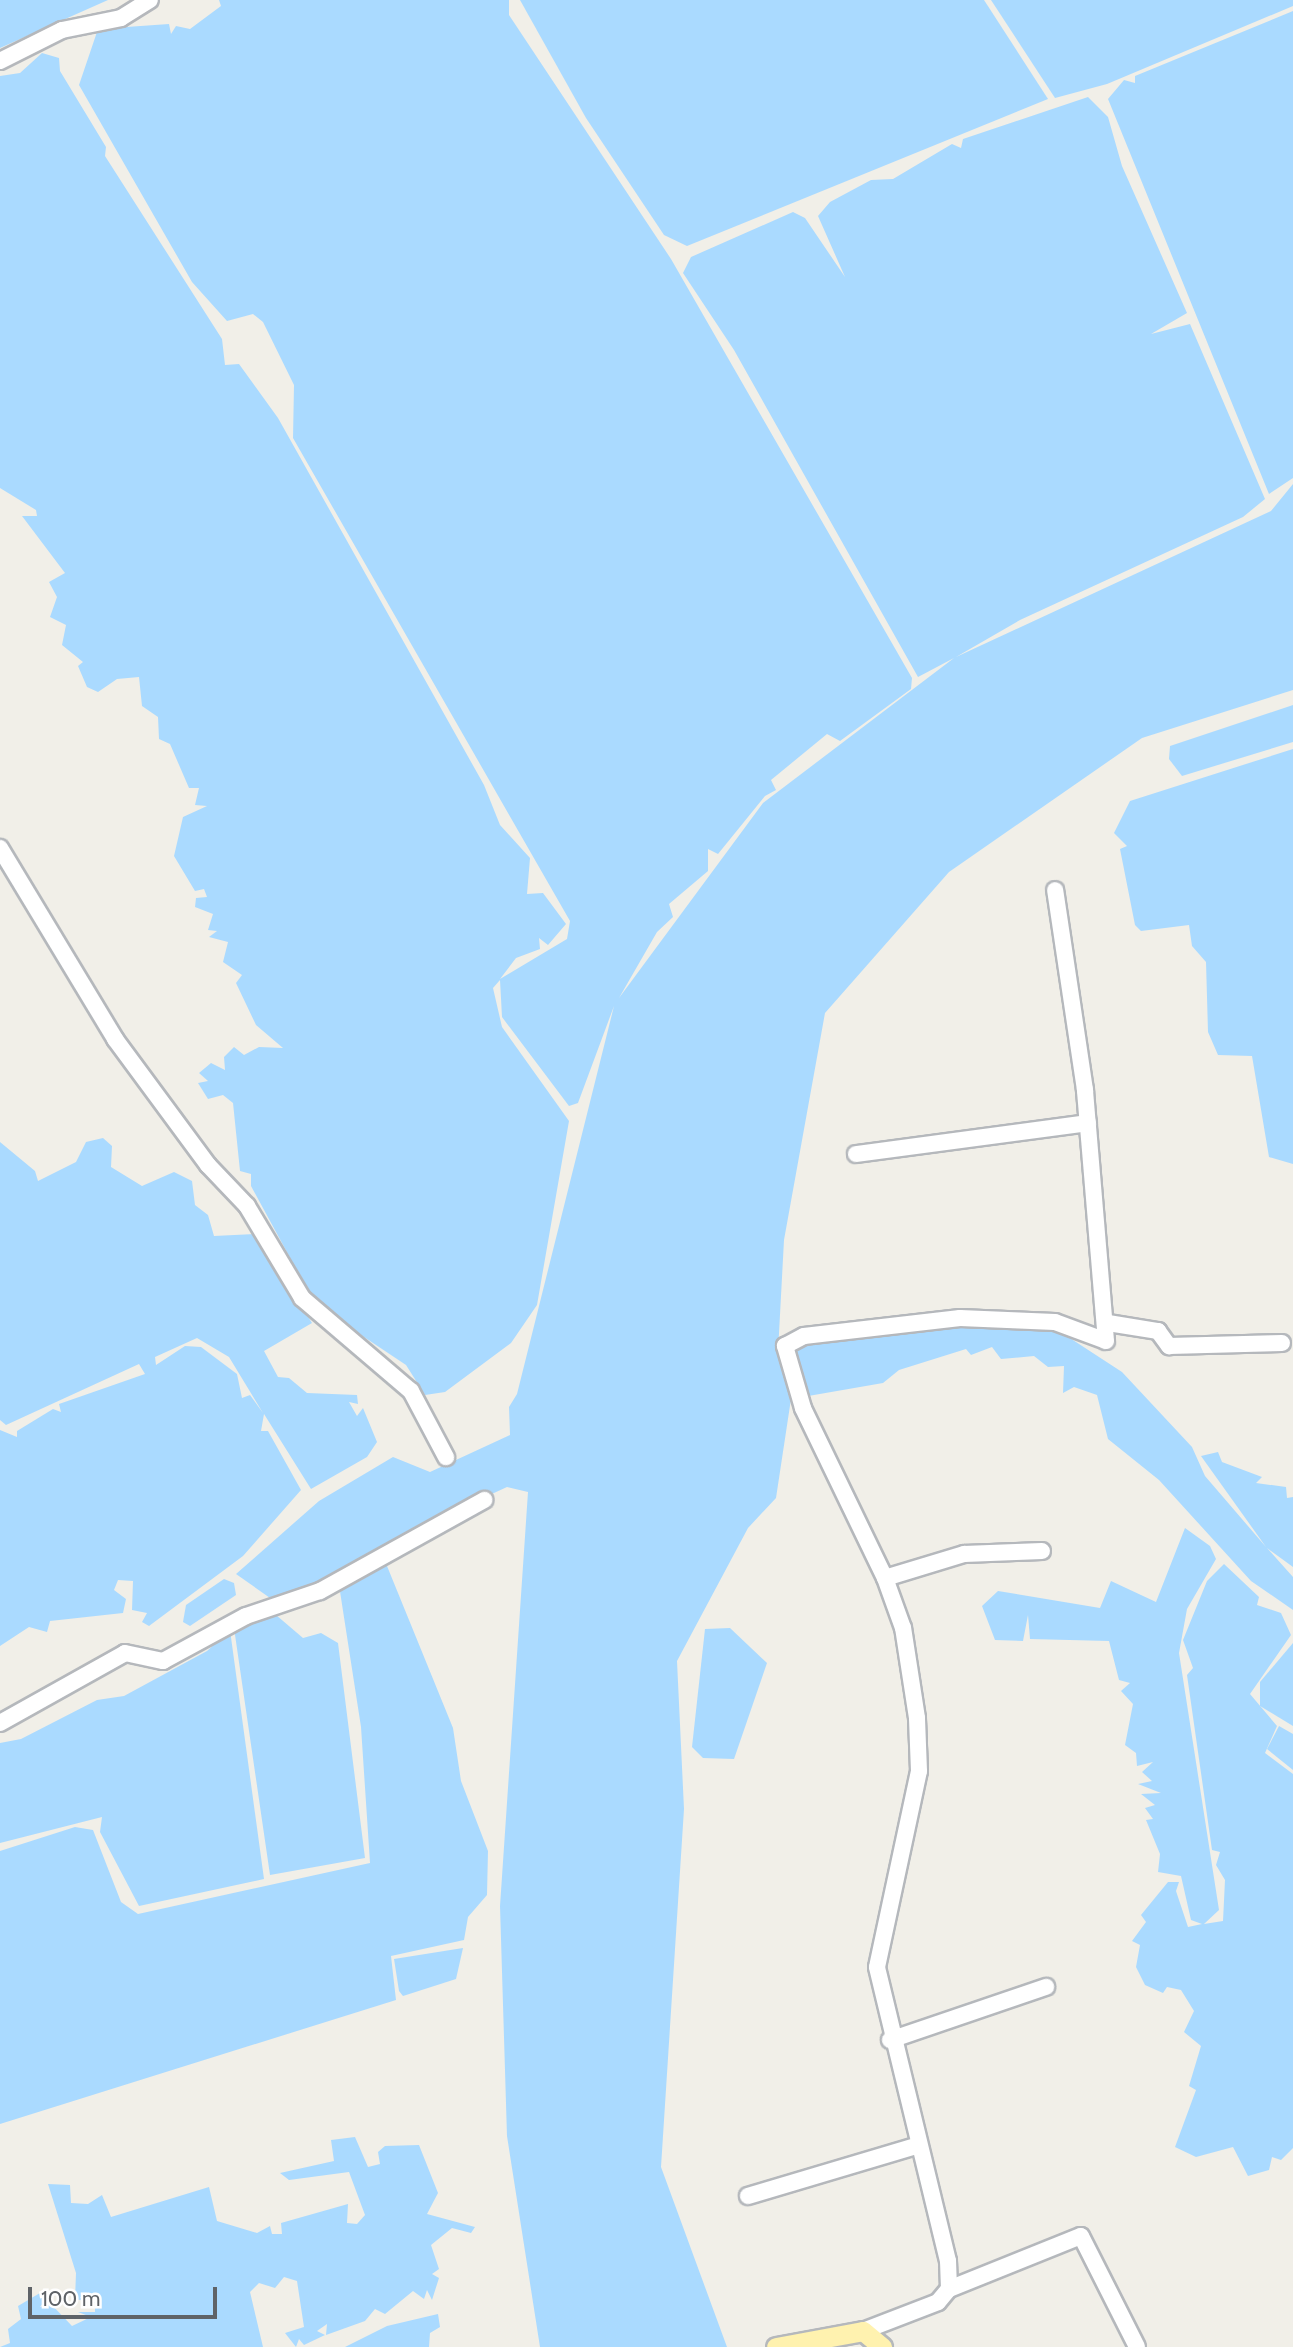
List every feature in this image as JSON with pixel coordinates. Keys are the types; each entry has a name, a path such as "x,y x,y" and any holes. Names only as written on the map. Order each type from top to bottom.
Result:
{"main road":[{"path":"778,2347 863,2331 882,2347"}],"street":[{"path":"0,61 62,30 121,18 150,0"},
{"path":"0,848 115,1038 208,1166 247,1206 302,1298 411,1391 446,1457"},
{"path":"949,2289 948,2260 890,2040 877,1966 919,1771 912,1674 885,1578 803,1408 785,1346 804,1336 960,1318 1055,1322 1100,1342 1107,1340 1108,1323 1088,1123 1055,890"},
{"path":"856,1154 1088,1123"},
{"path":"1108,1323 1158,1331 1169,1346 1282,1343"},
{"path":"0,1723 125,1653 163,1661 246,1616 320,1591 484,1500"},
{"path":"885,1578 964,1554 1042,1552"},
{"path":"890,2040 1046,1987"},
{"path":"748,2196 916,2146"},
{"path":"863,2331 938,2302 949,2289 1081,2236 1137,2347"}],"water":[{"path":"0,0 108,0 0,48"},
{"path":"219,0 509,0 509,15 671,259 912,678 911,689 840,741 827,734 771,780 776,790 765,796 718,854 708,849 708,871 669,904 673,917 657,932 619,998 763,803 954,658 918,677 734,350 683,273 691,257 793,212 805,218 845,277 818,216 830,202 871,180 893,179 952,144 961,148 963,139 1088,97 1108,117 1122,166 1187,313 1151,334 1190,324 1265,499 1243,517 1020,620 956,657 1271,511 1293,484 1293,690 1142,738 949,872 825,1013 784,1240 778,1352 804,1342 929,1323 1056,1329 1122,1372 1192,1447 1205,1476 1266,1547 1201,1456 1218,1452 1222,1462 1262,1477 1256,1483 1286,1487 1287,1498 1293,1497 1293,1567 1267,1548 1293,1577 1293,1610 1251,1581 1159,1480 1108,1439 1097,1395 1074,1387 1063,1393 1064,1366 1048,1367 1034,1356 1001,1359 992,1347 971,1355 966,1349 899,1370 883,1383 791,1399 776,1498 748,1528 677,1661 684,1809 661,2167 727,2347 540,2347 507,2136 500,1906 528,1492 507,1487 431,1522 290,1612 236,1574 319,1501 393,1457 430,1472 510,1435 509,1407 517,1394 614,1006 578,1103 569,1106 502,1017 500,980 493,988 502,1027 569,1121 537,1305 511,1343 445,1392 425,1395 406,1365 334,1317 307,1289 251,1186 251,1174 240,1171 233,1103 223,1095 208,1099 198,1083 208,1081 199,1073 211,1063 225,1070 224,1057 234,1047 244,1055 259,1047 283,1048 256,1025 236,983 242,975 223,962 228,942 209,937 217,931 208,930 213,914 195,907 196,898 207,897 204,889 195,891 174,856 183,817 207,806 195,805 199,788 189,788 170,744 159,739 158,717 142,706 139,677 117,679 98,692 87,687 78,666 83,662 62,645 66,625 50,617 57,597 49,582 65,573 22,516 37,516 36,510 0,488 0,76 20,73 42,53 59,58 60,71 106,147 105,156 222,339 225,365 239,364 278,418 484,785 500,825 530,858 527,894 543,893 566,924 548,945 539,938 540,949 516,958 500,979 567,939 570,921 293,438 294,385 263,322 253,314 227,321 192,282 79,85 98,29 169,24 171,34 176,26 190,29 221,6"},
{"path":"520,0 984,0 1048,99 687,246 664,235 586,118"},
{"path":"991,0 1293,0 1293,6 1107,84 1055,98"},
{"path":"1293,11 1293,478 1269,494 1108,99 1124,80 1135,83 1135,76"},
{"path":"1293,705 1293,742 1182,776 1169,759 1170,746"},
{"path":"1293,749 1293,1164 1269,1157 1252,1056 1218,1055 1208,1032 1206,962 1192,946 1189,925 1141,931 1135,925 1120,849 1127,846 1114,833 1130,801"},
{"path":"103,1138 112,1146 111,1167 142,1186 174,1172 192,1181 195,1205 208,1215 214,1236 255,1234 312,1323 264,1351 278,1377 289,1378 307,1393 357,1395 358,1404 349,1402 357,1416 363,1408 377,1442 367,1457 311,1489 264,1414 261,1431 268,1431 301,1490 243,1556 149,1626 142,1622 147,1613 132,1610 133,1581 118,1580 114,1590 126,1599 123,1613 50,1621 47,1632 29,1627 0,1646 0,1430 17,1437 17,1431 53,1409 61,1412 59,1404 145,1374 139,1364 6,1425 0,1420 0,1142 35,1171 38,1181 76,1162 86,1142","holes":["197,1338 229,1357 263,1413 250,1395 242,1398 237,1374 201,1347 185,1346 156,1365 155,1357"]},
{"path":"1185,1528 1210,1546 1216,1559 1187,1609 1179,1653 1219,1910 1204,1924 1223,1921 1225,1880 1216,1865 1220,1852 1212,1850 1187,1675 1193,1668 1183,1640 1207,1581 1224,1564 1259,1597 1257,1605 1281,1613 1291,1635 1250,1694 1277,1726 1265,1753 1293,1774 1293,2148 1281,2160 1272,2157 1269,2170 1248,2176 1233,2147 1196,2157 1175,2147 1196,2090 1189,2086 1201,2046 1184,2032 1194,2011 1181,1990 1167,1987 1163,1993 1145,1985 1136,1967 1140,1945 1132,1941 1146,1922 1141,1915 1168,1882 1179,1882 1176,1891 1188,1927 1202,1924 1191,1920 1181,1876 1158,1872 1160,1854 1146,1820 1153,1819 1145,1808 1155,1805 1141,1794 1161,1793 1138,1784 1152,1781 1142,1772 1153,1762 1137,1766 1136,1753 1125,1745 1133,1704 1121,1691 1130,1683 1119,1680 1109,1641 1030,1639 1028,1615 1023,1641 995,1640 982,1606 998,1591 1100,1608 1111,1581 1156,1602"},
{"path":"370,1564 387,1566 453,1728 461,1781 488,1851 487,1895 468,1917 464,1940 391,1956 396,2000 0,2124 0,1851 75,1827 93,1830 121,1902 138,1914 370,1863 361,1727 339,1585"},
{"path":"224,1579 234,1583 236,1595 190,1626 183,1622 186,1605"},
{"path":"269,1609 303,1638 321,1633 338,1643 365,1858 270,1875 234,1628"},
{"path":"730,1628 767,1663 734,1759 703,1758 692,1747 705,1629"},
{"path":"230,1630 264,1879 139,1906 100,1832 102,1817 0,1843 0,1743 21,1739 97,1700 124,1696 207,1651"},
{"path":"1293,1643 1293,1726 1260,1706 1260,1682"},
{"path":"1279,1726 1293,1734 1293,1770 1267,1749"},
{"path":"463,1948 456,1979 403,1996 399,1991 394,1959"},
{"path":"355,2137 368,2167 380,2164 378,2152 385,2146 419,2145 438,2193 427,2214 475,2227 471,2233 452,2228 431,2245 439,2269 432,2274 439,2278 432,2300 427,2290 424,2299 413,2291 385,2314 375,2309 365,2321 326,2335 327,2324 317,2331 325,2335 304,2345 299,2339 296,2347 285,2333 304,2327 297,2281 284,2277 275,2288 259,2283 250,2292 263,2347 0,2347 10,2343 8,2329 21,2319 18,2306 40,2293 49,2296 40,2307 51,2304 72,2326 91,2317 78,2312 95,2312 95,2303 75,2299 76,2273 48,2184 70,2185 71,2203 88,2204 102,2195 111,2217 209,2187 217,2221 257,2233 270,2226 272,2234 282,2234 281,2223 348,2204 347,2223 357,2224 365,2215 349,2172 289,2180 280,2173 334,2161 331,2140"},
{"path":"438,2314 440,2327 430,2333 429,2347 345,2347 387,2326"}]}
